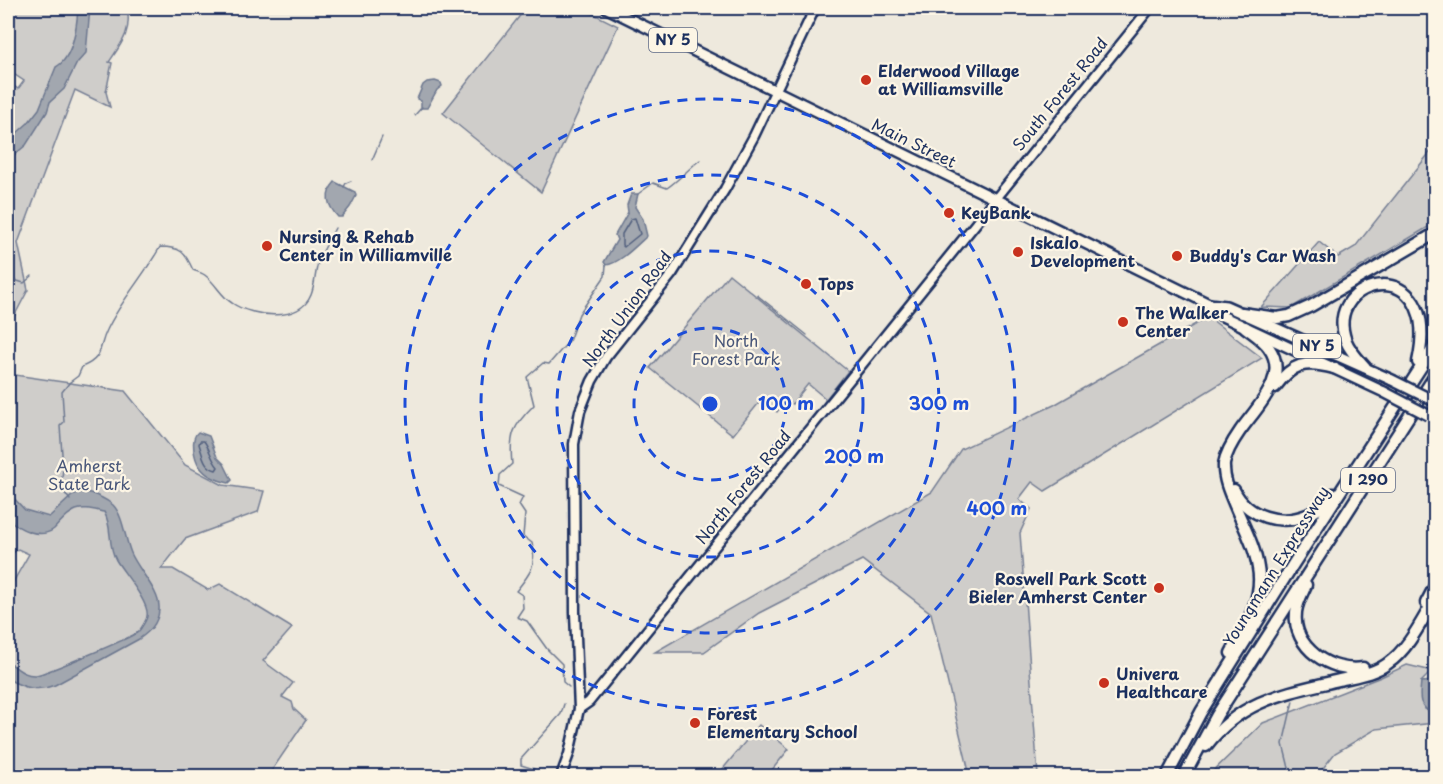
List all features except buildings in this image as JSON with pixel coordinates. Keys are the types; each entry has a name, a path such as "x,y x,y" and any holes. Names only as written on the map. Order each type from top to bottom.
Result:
{"highway":[{"path":"1242,313 1277,318 1288,316 1311,306 1436,233"},
{"path":"1365,368 1350,350 1345,339 1343,327 1346,314 1357,296 1366,289 1393,284 1413,295 1424,313 1425,340 1413,378"},
{"path":"1201,712 1247,623 1259,586 1256,559 1228,487 1224,465 1234,439 1273,384 1277,369 1269,348 1245,327"},
{"name":"Youngmann Expressway","path":"1167,777 1201,712 1436,344"},
{"path":"1334,368 1315,363 1308,364 1296,367 1285,375 1236,442 1229,459 1230,478 1235,492 1244,505 1262,516 1280,520 1293,519 1316,511 1348,479"},
{"name":"Youngmann Expressway","path":"1186,773 1217,715 1436,374"},
{"path":"1421,398 1436,381"},
{"path":"1315,563 1298,607 1296,620 1298,629 1312,652 1327,663 1343,669 1363,668 1381,661 1391,653 1404,638 1436,584"},
{"path":"1186,773 1220,730 1254,704 1281,694 1367,673 1385,665 1403,648 1435,598"}],"main road":[{"name":"Main Street","path":"607,8 1209,304 1222,316 1432,417"},
{"name":"Main Street","path":"1209,304 1226,306 1436,402"}],"street":[{"name":"North Union Road","path":"579,709 575,613 574,444 580,411 592,381 606,357 658,292 693,242 740,162 815,8"},
{"name":"South Forest Road","path":"994,199 1150,8"},
{"name":"North Forest Road","path":"579,709 589,702 994,199"},
{"path":"561,777 569,754 579,709"}],"green space":[{"path":"8,8 127,8 128,23 125,36 109,62 112,63 106,92 110,107 75,90 18,243 28,290 8,328 8,82 18,89 24,81 9,71 8,73"},
{"path":"526,8 569,8 578,12 584,9 618,26 541,192 443,113"},
{"path":"1435,146 1435,223 1291,308 1261,307 1319,242 1338,257 1355,247"},
{"name":"North Forest Park","path":"729,274 848,371 826,399 808,384 792,404 786,400 777,412 762,399 733,435 650,368"},
{"path":"1208,317 1262,358 1045,491 1032,482 1019,499 1031,509 1020,533 1038,776 970,776 931,613 862,560 759,613 704,652 655,652 932,492 961,449 1054,405"},
{"name":"Amherst State Park","path":"8,374 125,391 185,465 223,485 264,491 258,512 185,539 161,569 173,569 208,590 220,584 292,628 263,661 293,683 282,697 292,702 294,709 306,720 268,776 8,776 8,591 29,554 18,549 8,557"},
{"path":"1407,665 1432,671 1421,682 1425,709 1435,715 1435,723 1376,729 1335,753 1317,776 1208,776 1263,723"},
{"path":"759,725 789,749 767,776 717,776"}],"water":[{"path":"78,8 90,8 86,53 77,63 64,89 50,102 47,112 26,145 8,160 8,141 28,123 39,109 56,67 62,63 70,49"},
{"path":"435,81 441,83 442,86 437,90 427,108 421,108 421,101 417,99 423,85"},
{"path":"335,182 355,192 356,196 342,217 334,213 328,200 329,191"},
{"path":"631,194 638,194 635,207 643,219 647,236 622,258 606,265 604,262 617,240 615,235 628,212 627,205"},
{"path":"198,432 209,436 217,457 224,464 232,480 229,483 209,475 200,467 194,449 194,439"},
{"path":"84,491 106,500 116,509 134,560 153,589 159,603 157,619 139,639 55,685 37,689 25,687 8,679 8,662 20,671 36,675 133,635 139,631 147,617 144,603 113,554 104,512 76,510 66,516 54,529 42,533 23,529 8,518 8,492 25,510 49,517 74,494"},
{"path":"1436,681 1435,715 1425,708 1421,702 1420,693 1421,682"}],"waterway":[{"path":"415,115 422,107"},
{"path":"372,160 382,137"},
{"path":"638,194 653,183 667,188 700,160"},
{"path":"344,187 351,181"},
{"path":"321,255 335,228"},
{"path":"70,500 61,488 63,468 60,426 64,422 62,392 78,376 82,367 97,356 113,319 160,247 173,248 181,252 193,270 206,276 228,300 241,308 263,314 286,314 305,304 311,295 318,263"},
{"path":"569,687 563,682 562,664 547,649 527,621 517,617 523,608 522,595 516,591 533,564 532,543 523,536 525,514 519,505 523,497 499,486 500,475 512,464 511,445 514,431 534,405 527,377 543,363 549,364 569,341 579,314 605,276 606,265"},
{"path":"8,282 14,280 24,283 32,276"},
{"path":"757,295 807,335"},
{"path":"1286,776 1289,768 1283,744 1293,701"},
{"path":"541,776 534,769 521,765 521,759 561,714 564,704"}],"place":[{"name":"Elderwood Village at Williamsville","path":"866,80"},
{"name":"KeyBank","path":"949,213"},
{"name":"Nursing & Rehab Center in Williamville","path":"267,246"},
{"name":"Iskalo Development","path":"1018,252"},
{"name":"Buddy's Car Wash","path":"1177,256"},
{"name":"Tops","path":"806,284"},
{"name":"The Walker Center","path":"1123,322"},
{"name":"Roswell Park Scott Bieler Amherst Center","path":"1159,588"},
{"name":"Univera Healthcare","path":"1104,683"},
{"name":"Forest Elementary School","path":"695,723"}]}
